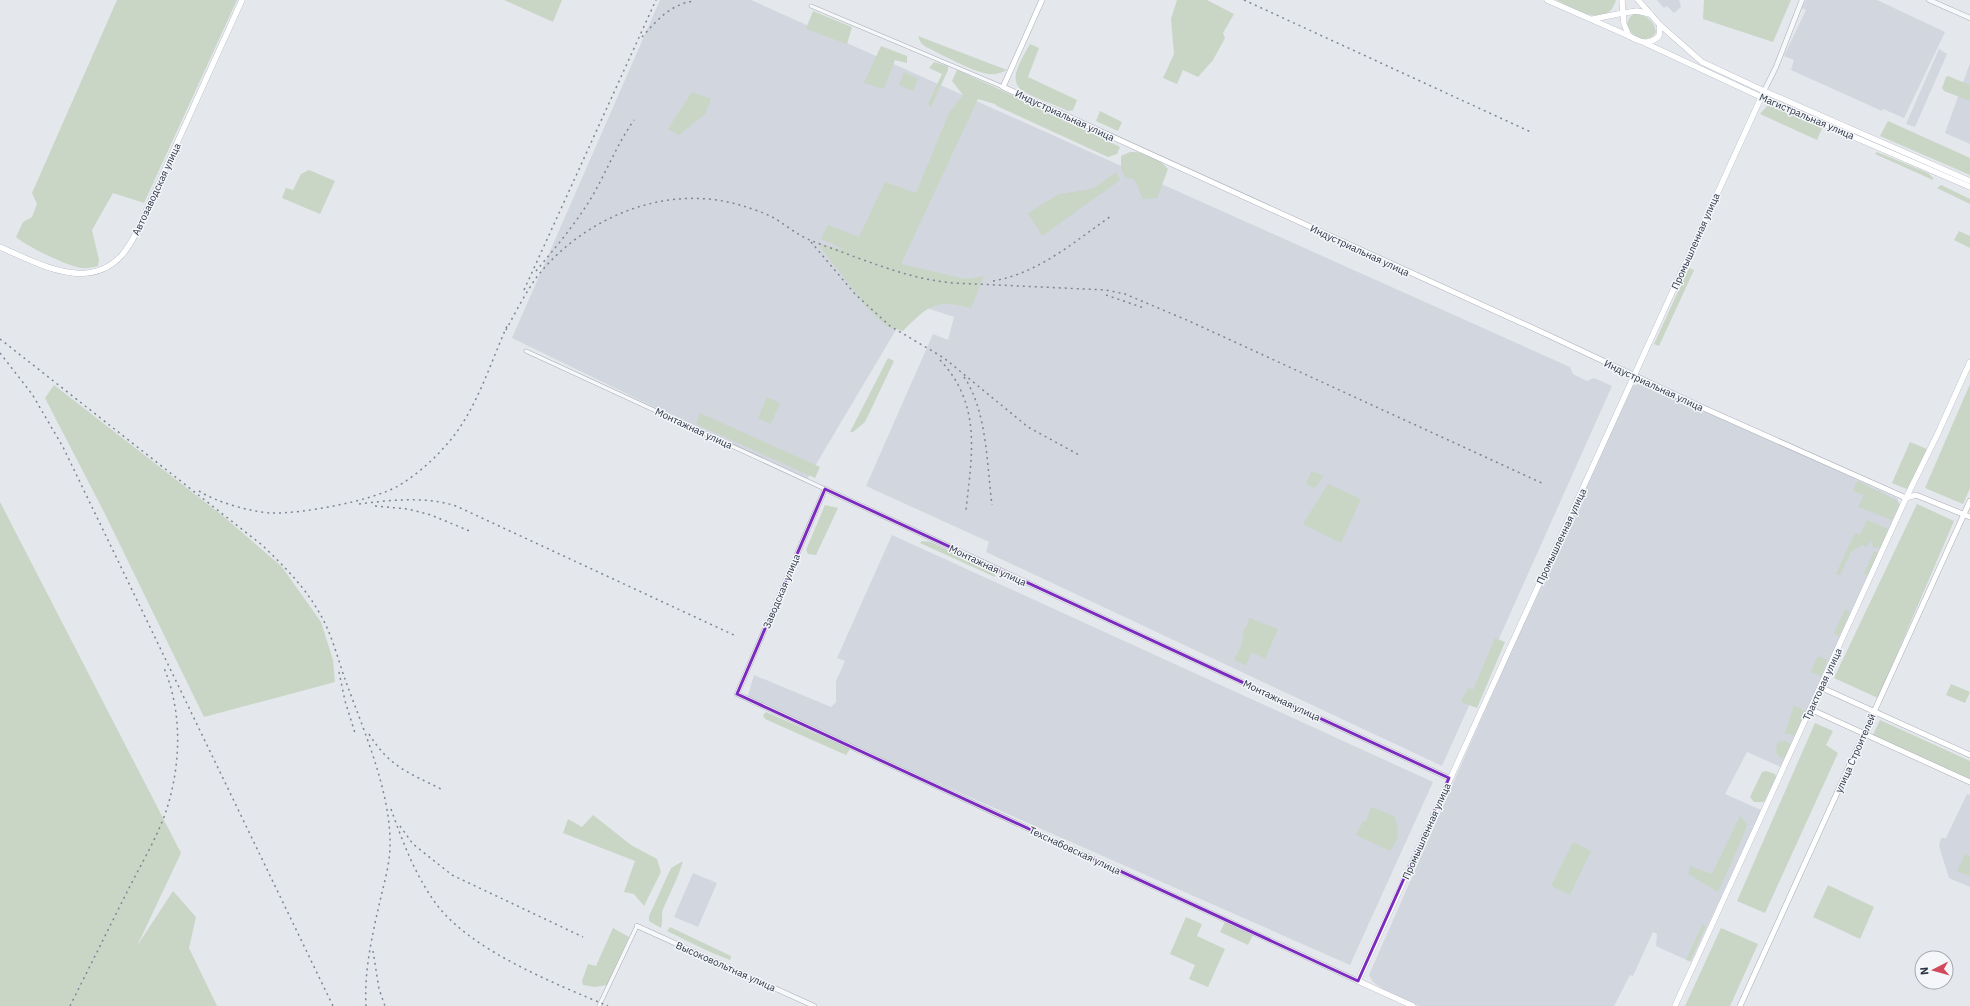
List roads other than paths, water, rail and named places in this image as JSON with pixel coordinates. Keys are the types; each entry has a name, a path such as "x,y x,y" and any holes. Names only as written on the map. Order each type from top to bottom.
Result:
{"main road":[{"name":"Автозаводская улица","path":"0,247 58,271 75,274 93,272 104,268 122,255 133,240 242,0"},
{"path":"1003,87 1042,0"},
{"name":"Магистральная улица","path":"1547,0 1763,94 1970,181"},
{"path":"1622,0 1624,24 1629,36"},
{"name":"Магистральная улица","path":"1638,0 1660,26 1702,62 1763,94 1970,187"},
{"path":"1591,19 1637,11 1651,15"},
{"path":"1645,43 1652,42 1659,36 1660,26"},
{"name":"Индустриальная улица","path":"1003,87 1635,375 1699,406 1906,498"},
{"name":"Промышленная улица","path":"1358,981 1449,778 1763,94"},
{"name":"Трактовая улица","path":"1675,1006 1906,498 1938,433 1970,362"},
{"path":"1906,498 1916,495 1970,517"},
{"name":"улица Строителей","path":"1740,1006 1970,501"},
{"path":"1820,687 1970,755"},
{"path":"1810,709 1970,782"},
{"name":"Техснабовская улица","path":"1358,981 1413,1006"}],"street":[{"path":"1763,94 1776,67 1802,0"},
{"path":"1930,0 1970,18"},
{"name":"Индустриальная улица","path":"812,6 1003,87"},
{"name":"Монтажная улица","path":"526,351 1449,778"},
{"name":"Заводская улица","path":"737,694 825,489"},
{"name":"Техснабовская улица","path":"737,694 1358,981"},
{"path":"599,1006 637,926"},
{"name":"Высоковольтная улица","path":"637,926 814,1006"}],"railway":[{"path":"524,290 656,0"},
{"path":"1244,0 1533,133"},
{"path":"642,37 671,9 694,1"},
{"path":"536,271 587,205 634,120"},
{"path":"506,330 536,278 555,256 602,222 629,210 657,202 686,199 714,200 743,206 767,214 805,238 880,266 916,277 941,282 1106,290 1125,294 1189,321 1544,484"},
{"path":"993,281 1010,277 1041,264 1070,246 1111,216"},
{"path":"811,242 855,294 890,326 944,358 1028,427 1081,456"},
{"path":"1106,295 1144,308"},
{"path":"199,491 224,503 263,512 284,513 336,506 371,497 398,486 430,462 456,433 478,395 507,326"},
{"path":"0,339 262,545 301,586 320,614 331,639 375,762 386,804 389,825 389,859 369,954 366,980 366,1006"},
{"path":"0,353 32,394 63,447 333,1006"},
{"path":"940,360 953,377 963,395 968,412 971,431 971,450 966,510"},
{"path":"964,377 972,390 982,422 992,505"},
{"path":"359,504 396,500 420,500 456,506 736,636"},
{"path":"375,506 408,509 431,515 472,532"},
{"path":"70,1006 155,838 168,805 175,771 178,736 174,701 164,668"},
{"path":"339,672 345,701 355,733"},
{"path":"369,734 385,755 393,762 411,774 443,790"},
{"path":"391,809 405,847 416,871 429,894 452,922 471,937 493,951 540,977 608,1006"},
{"path":"400,826 413,844 452,875 583,937"},
{"path":"373,951 379,989 385,1006"}]}
